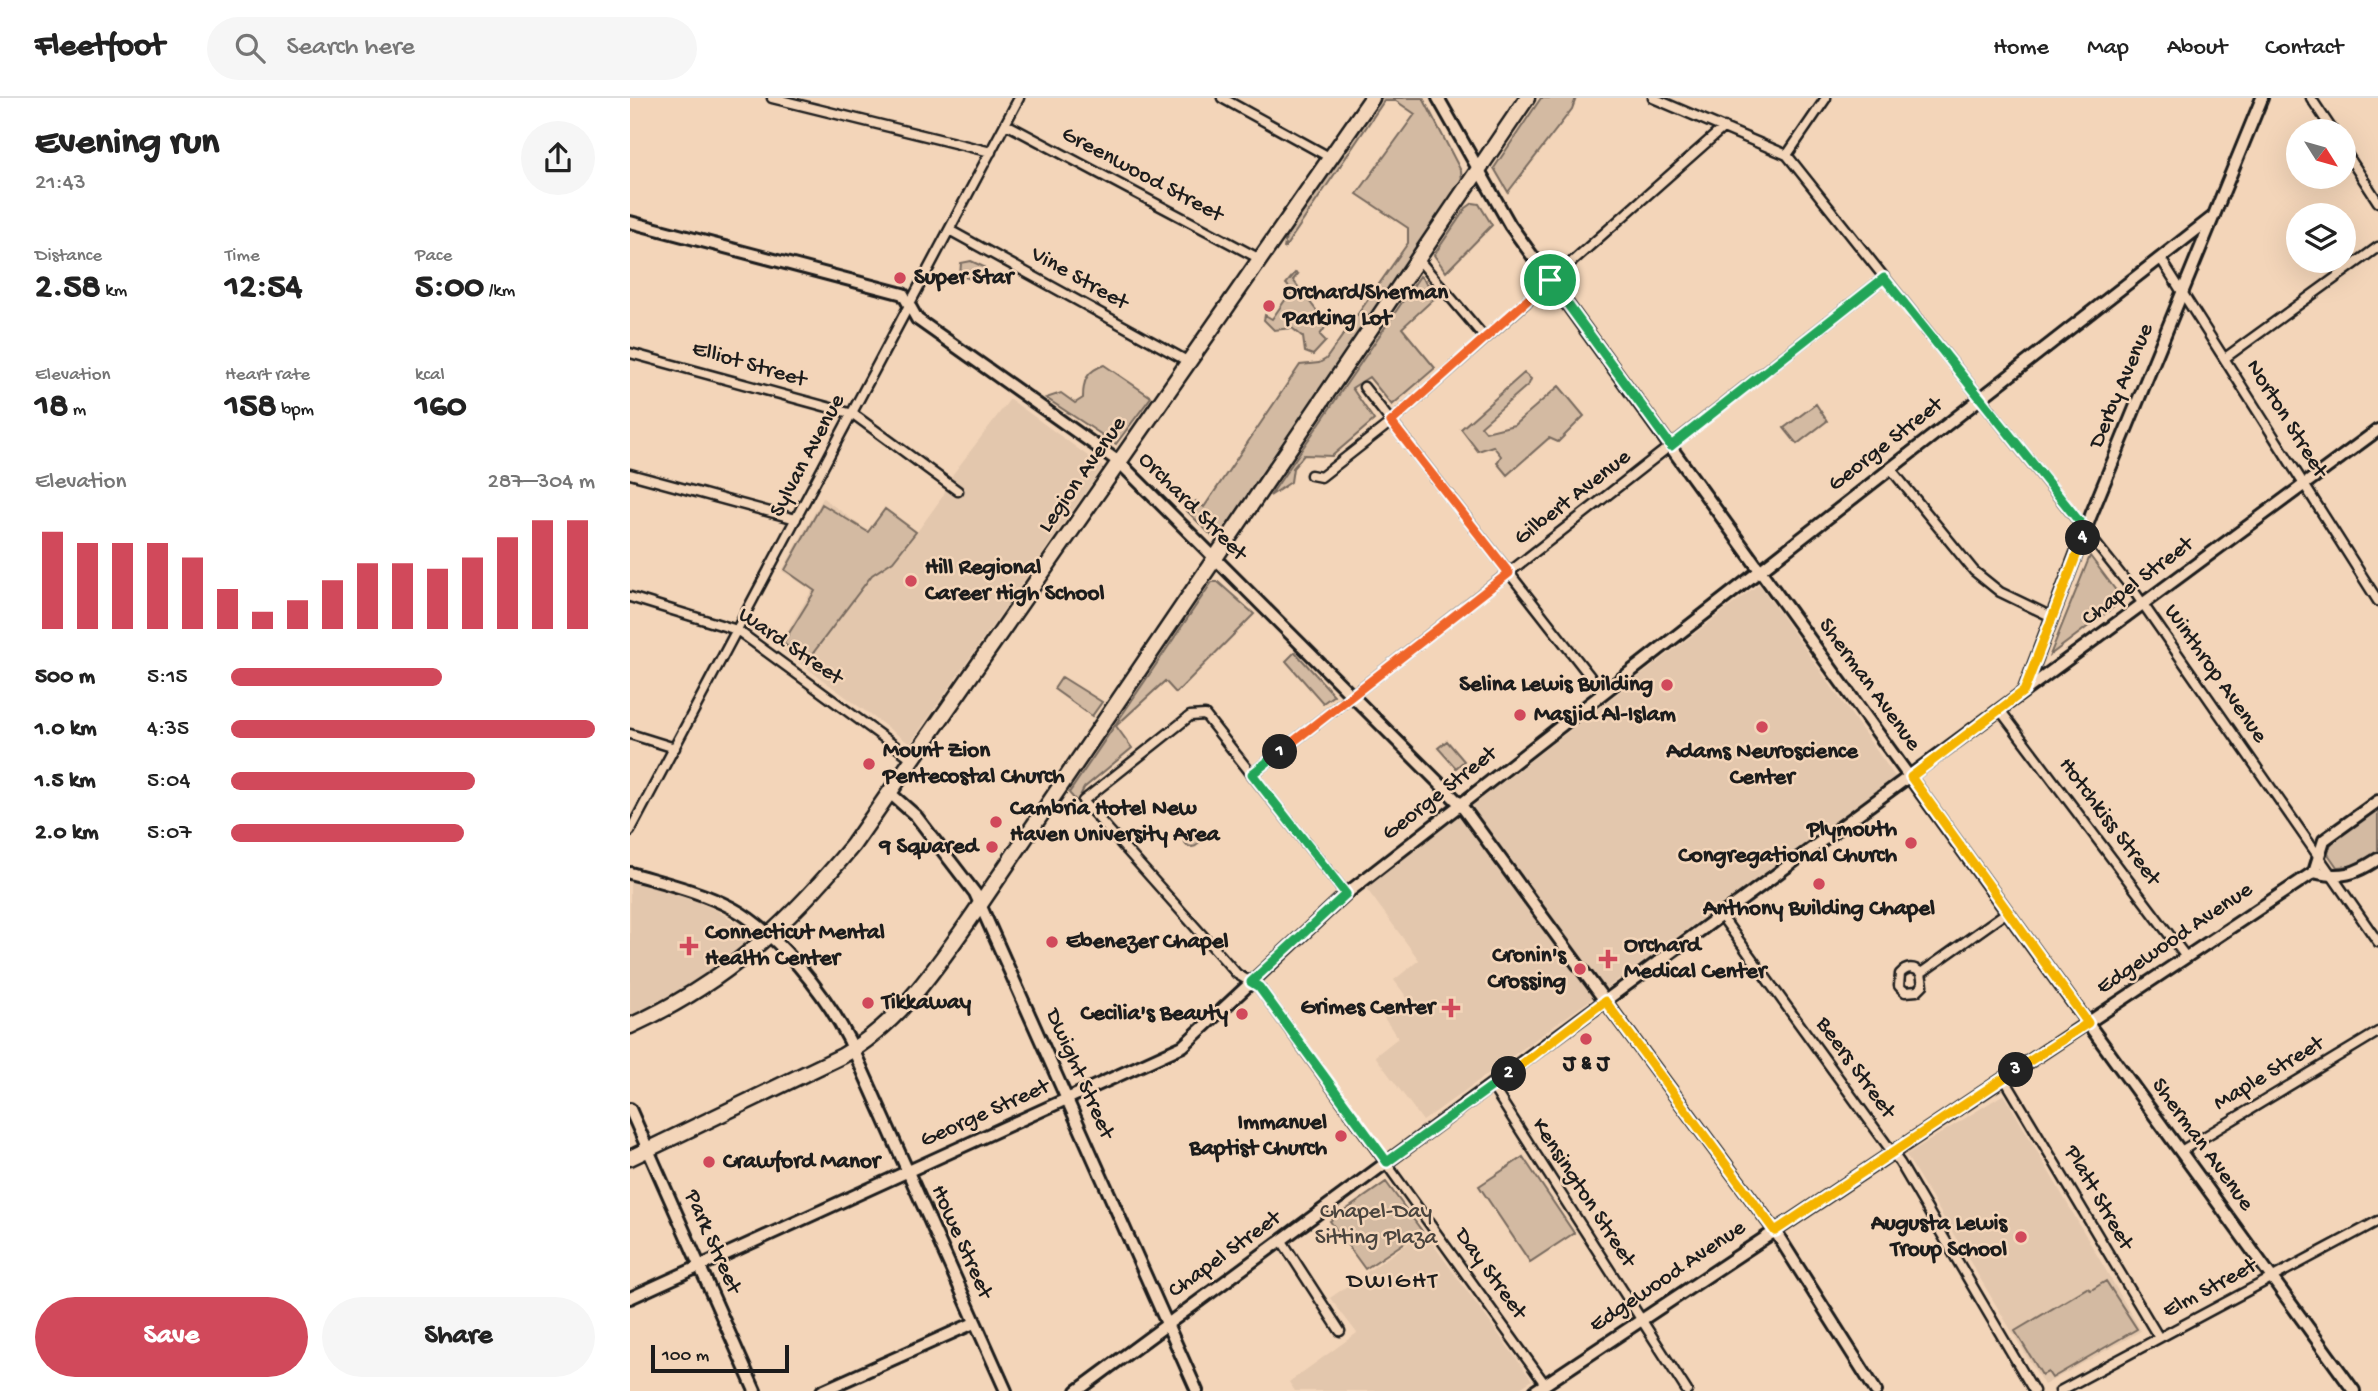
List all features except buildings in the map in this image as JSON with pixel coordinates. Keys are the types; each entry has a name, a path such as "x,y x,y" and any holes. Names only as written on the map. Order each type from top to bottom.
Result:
{"highway":[{"name":"Legion Avenue","path":"630,1026 692,996 728,970 809,897 891,794 1372,98"},
{"path":"630,1158 853,1050 874,1035 912,998 980,904 1527,98"}],"main road":[{"name":"Sherman Avenue","path":"1438,98 1477,172 1510,225 2354,1391"},
{"name":"Derby Avenue","path":"2024,691 2086,530 2262,98"},
{"name":"George Street","path":"630,1298 1183,1046 1346,894 2214,216"},
{"name":"Orchard Street","path":"630,222 903,295 917,318 1119,462 1461,805 1775,1231 1876,1391"},
{"name":"Chapel Street","path":"1077,1391 2378,430"},
{"name":"Dwight Street","path":"891,794 912,811 931,834 961,873 980,904 1197,1391"},
{"path":"2378,801 2324,840 2314,872 2333,877 2349,876 2378,859"},
{"name":"Edgewood Avenue","path":"1535,1391 2314,872"},
{"name":"Howe Street","path":"630,873 707,896 753,921 797,966 834,1013 1006,1391"},
{"name":"Park Street","path":"630,1109 755,1391"},
{"path":"822,1391 974,1323"}],"street":[{"path":"772,98 991,152"},
{"name":"Sylvan Avenue","path":"630,831 910,308 1019,98"},
{"path":"1222,98 1331,158"},
{"name":"Winthrop Avenue","path":"1653,98 1787,155 2144,605 2378,942"},
{"path":"1787,155 1826,98"},
{"path":"2311,98 2325,119"},
{"name":"Greenwood Street","path":"1006,124 1260,259"},
{"path":"1311,475 1321,477 1333,470 1391,422 1724,127"},
{"path":"2356,168 2378,202"},
{"name":"Vine Street","path":"950,231 1189,362"},
{"path":"2225,358 2378,247"},
{"path":"1418,259 1485,338"},
{"name":"Norton Street","path":"2161,259 2304,484 2374,587 2378,601"},
{"name":"Gilbert Avenue","path":"1252,774 1884,278"},
{"name":"Elliot Street","path":"630,352 853,414 958,491"},
{"path":"1364,387 1603,693"},
{"path":"1890,468 1975,571 2000,592 2052,617"},
{"path":"630,474 796,519"},
{"name":"Ward Street","path":"630,597 737,630 914,760"},
{"name":"Hotchkiss Street","path":"2000,710 2186,957"},
{"name":"Day Street","path":"1252,774 1205,715 1196,714 1190,716 1083,802 1237,974 1259,987 1545,1384"},
{"path":"630,734 675,748"},
{"path":"1252,774 1346,894"},
{"path":"1921,973 2007,912"},
{"name":"Beers Street","path":"1722,917 1892,1153 2034,1391"},
{"name":"Maple Street","path":"2181,1151 2378,1032"},
{"name":"Platt Street","path":"2004,1078 2159,1338"},
{"name":"Kensington Street","path":"1492,1086 1687,1391"},
{"name":"Elm Street","path":"2060,1391 2378,1221"},
{"path":"1282,1241 1340,1331"}],"shaded area":[{"name":"Hill Regional Career High School","path":"1010,399 1103,467 910,744 778,647 812,590 782,571 823,498 869,532 885,509 917,532 943,496 953,474"},
{"path":"1759,584 1896,778 1423,1121 1375,1056 1398,1038 1384,1018 1408,999 1394,980 1419,960 1366,888"},
{"name":"Connecticut Mental Health Center","path":"630,880 686,897 716,910 744,927 751,936 746,949 680,995 630,1017"},
{"name":"Augusta Lewis Troup School","path":"2004,1094 2141,1331 2044,1385 1906,1155"},
{"path":"1424,1232 1532,1380 1516,1391 1295,1391 1289,1382 1357,1333 1330,1298"}],"green space":[{"path":"1381,98 1423,98 1461,171 1462,181 1219,537 1213,537 1186,510 1196,501 1204,507 1300,365 1319,363 1326,359 1408,243 1408,228 1357,194 1415,114 1396,101 1384,101 1284,249 1286,235"},
{"path":"1541,98 1576,98 1572,109 1508,192 1494,168"},
{"path":"1473,203 1479,204 1492,225 1446,272 1434,255 1466,208"},
{"path":"971,261 984,267 988,277 984,282 960,276 961,263"},
{"path":"1295,273 1298,274 1293,280 1323,319 1331,316 1337,324 1329,322 1320,335 1326,341 1313,355 1305,352 1303,337 1292,328 1274,330 1264,320 1265,315 1272,319 1292,290 1286,284"},
{"path":"1420,276 1438,295 1402,328 1435,368 1392,405 1369,377 1352,388 1374,420 1332,456 1304,455 1293,468 1291,482 1270,496"},
{"path":"1104,365 1151,397 1116,444 1046,398 1061,393 1075,403 1083,398 1085,381 1090,373"},
{"path":"1524,373 1531,379 1529,384 1481,426 1486,432 1514,425 1559,386 1584,416 1558,442 1549,438 1507,475 1497,463 1501,456 1493,446 1478,451 1461,429"},
{"path":"1816,404 1827,421 1797,444 1784,428"},
{"path":"822,504 868,532 885,509 916,532 893,561 872,575 807,661 783,643 815,591 785,570"},
{"path":"2090,556 2123,600 2050,655"},
{"path":"1212,582 1218,582 1254,614 1176,693 1165,681 1116,726 1132,748 1084,788 1077,802 1069,793"},
{"path":"1295,652 1334,695 1323,703 1286,661"},
{"path":"1062,677 1102,702 1092,716 1054,689"},
{"path":"1447,741 1464,761 1456,768 1438,748"},
{"path":"2378,808 2378,852 2352,866 2337,867 2328,854 2334,840 2348,827"},
{"path":"1192,831 1200,839 1192,847 1184,839"},
{"path":"1523,1157 1574,1233 1530,1262 1479,1186"},
{"name":"Chapel-Day Sitting Plaza","path":"1386,1182 1422,1231 1365,1269 1330,1221"},
{"path":"2106,1281 2137,1329 2052,1378 2048,1372 2042,1375 2015,1331 2087,1288 2091,1290"}],"place":[{"name":"Super Star","path":"900,278"},
{"name":"Orchard/Sherman Parking Lot","path":"1269,306"},
{"name":"Hill Regional Career High School","path":"911,581"},
{"name":"Selina Lewis Building","path":"1667,685"},
{"name":"Masjid Al-Islam","path":"1520,715"},
{"name":"Adams Neuroscience Center","path":"1762,727"},
{"name":"Mount Zion Pentecostal Church","path":"869,764"},
{"name":"Cambria Hotel New Haven University Area","path":"996,822"},
{"name":"Plymouth Congregational Church","path":"1911,843"},
{"name":"9 Squared","path":"992,847"},
{"name":"Anthony Building Chapel","path":"1819,884"},
{"name":"Ebenezer Chapel","path":"1052,942"},
{"name":"Connecticut Mental Health Center","path":"689,946"},
{"name":"Orchard Medical Center","path":"1608,959"},
{"name":"Cronin's Crossing","path":"1580,969"},
{"name":"Tikkaway","path":"868,1003"},
{"name":"Grimes Center","path":"1451,1008"},
{"name":"Cecilia's Beauty","path":"1242,1014"},
{"name":"J & J","path":"1586,1039"},
{"name":"Immanuel Baptist Church","path":"1341,1136"},
{"name":"Crawford Manor","path":"709,1162"},
{"name":"Augusta Lewis Troup School","path":"2021,1237"}],"district":[{"name":"DWIGHT","path":"1393,1282"}],"route":[{"path":"1884,278 2086,530 2024,691 1911,777 2088,1023 1775,1231 1605,1001 1387,1162 1259,987 1251,982 1346,894 1252,774 1509,573 1391,422 1550,280 1671,446 1884,278"}]}
